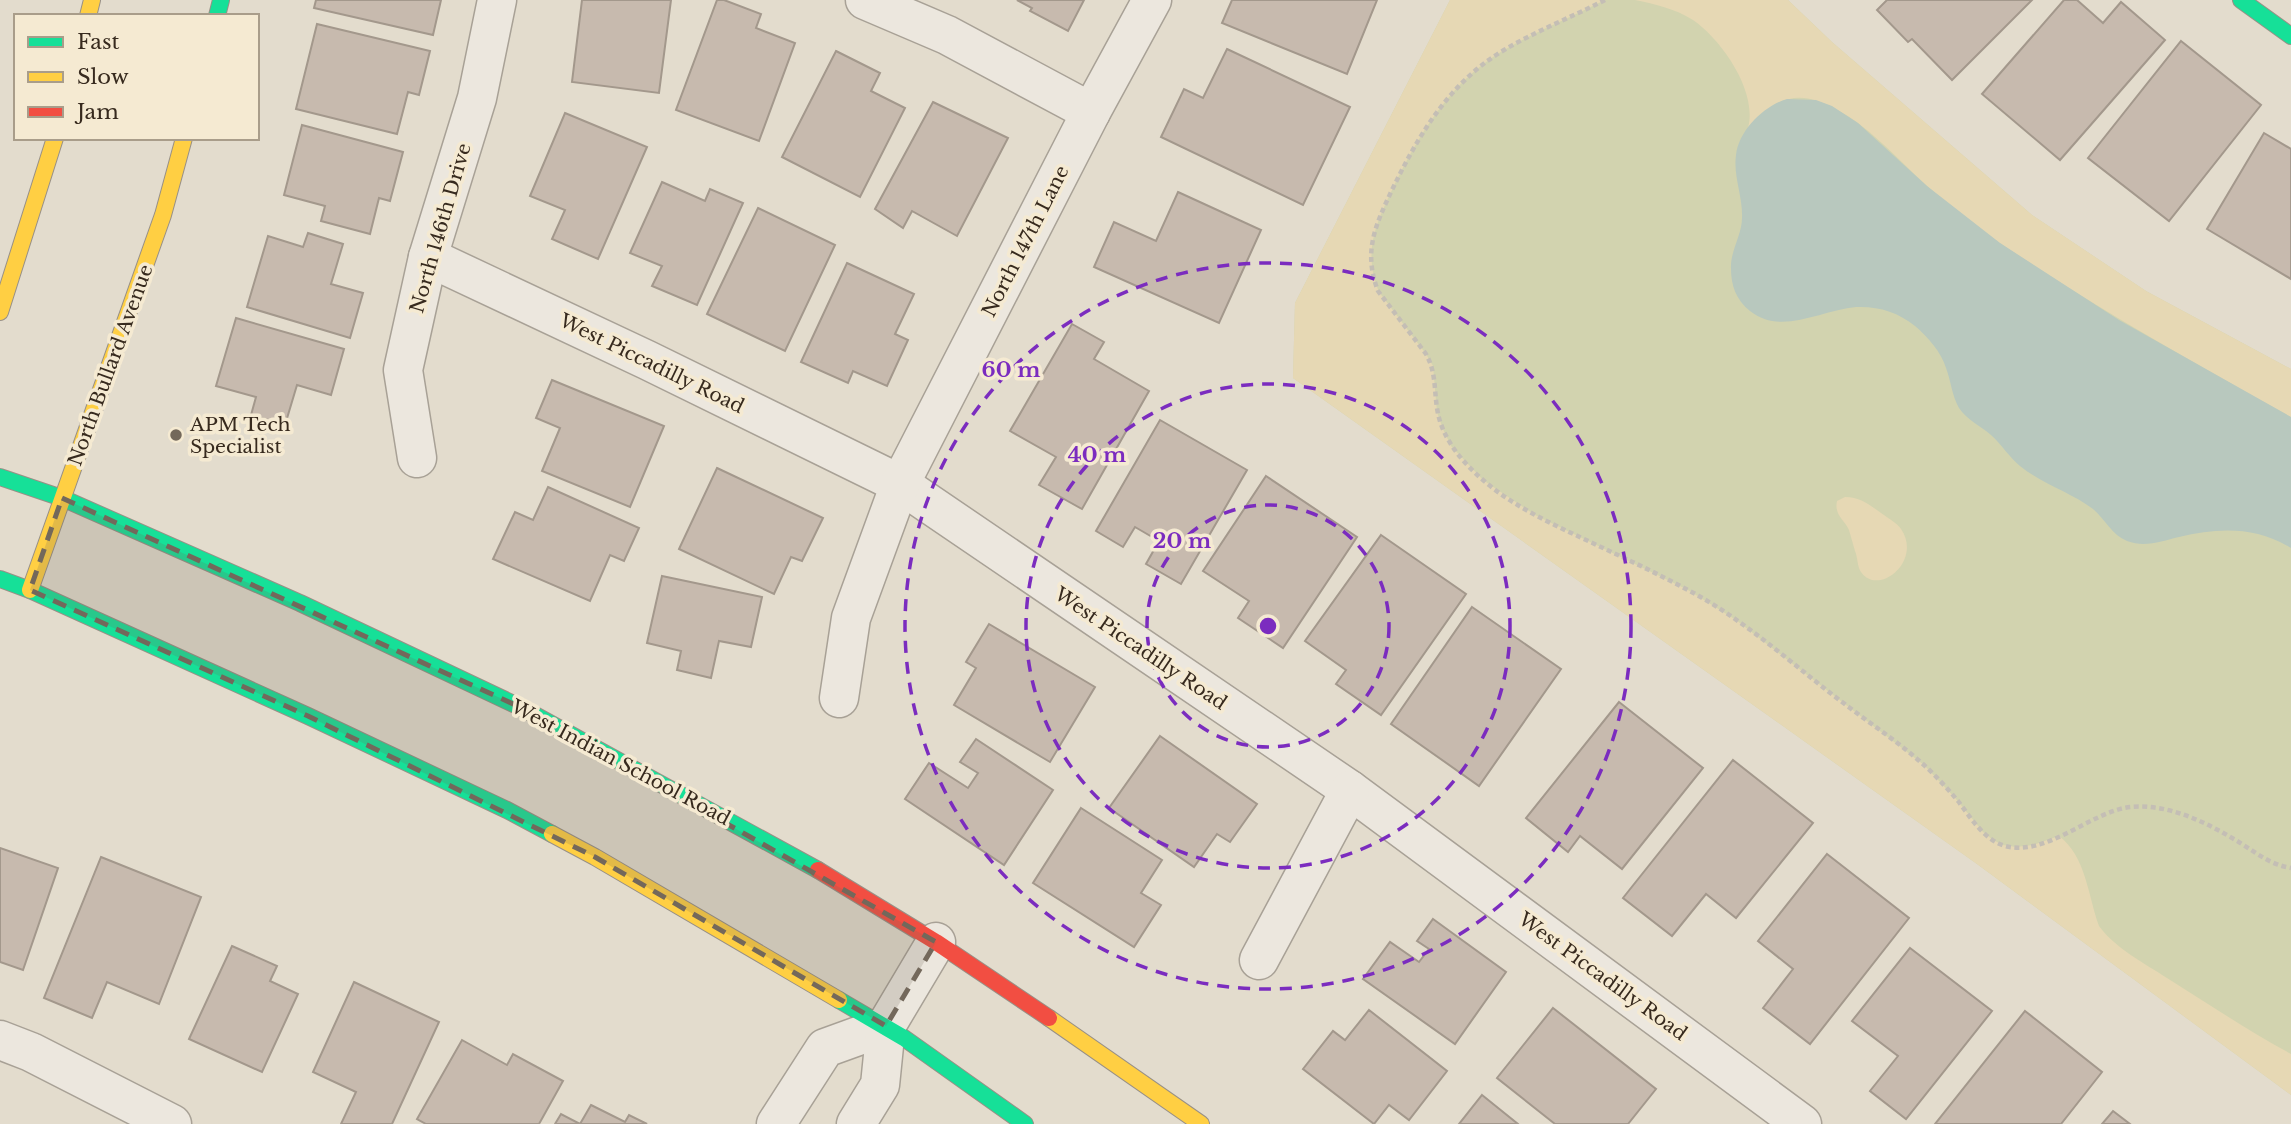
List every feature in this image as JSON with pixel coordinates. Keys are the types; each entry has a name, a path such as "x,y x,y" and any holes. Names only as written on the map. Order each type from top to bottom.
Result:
{"main road":[{"path":"2241,0 2291,36"},
{"path":"0,312 54,140"},
{"name":"North Bullard Avenue","path":"30,590 159,228 183,140"},
{"name":"West Indian School Road","path":"0,477 62,498 346,623 522,708 804,862 936,942 1201,1124"},
{"path":"0,579 30,590 308,716 507,810 596,857 886,1026 1025,1124"}],"street":[{"name":"North 146th Drive","path":"418,458 403,370 428,257 477,98 497,0"},
{"path":"865,0 947,36 1091,112"},
{"name":"North 147th Lane","path":"839,698 851,618 900,484 1091,112 1152,0"},
{"name":"West Piccadilly Road","path":"428,257 900,484 1350,790 1781,1118"},
{"path":"1259,960 1350,790"},
{"path":"856,1124 880,1085 886,1026 936,942"},
{"path":"776,1124 825,1048 886,1026"},
{"path":"0,1040 31,1052 172,1124"}],"path":[{"path":"1605,0 1503,51 1464,81 1422,131 1376,228 1371,255 1378,292 1433,366 1437,412 1451,446 1483,480 1509,500 1688,590 1736,620 1924,765 1983,832 2003,845 2033,845 2111,812 2127,807 2142,807 2191,817 2276,866 2291,869"}],"highlighted area":[{"path":"62,498 522,708 936,942 886,1026 595,857 308,716 30,590"}],"green space":[{"path":"1450,0 1788,0 1832,42 2032,215 2146,291 2291,369 2291,1095 1977,864 1293,378 1295,303"}],"sand":[{"path":"1450,0 1605,0 1516,43 1468,77 1438,111 1413,149 1376,228 1372,252 1374,278 1379,292 1433,366 1437,412 1451,446 1483,480 1535,515 1688,590 1736,620 1924,765 1993,840 2016,847 2033,845 2059,836 2068,844 2081,865 2099,926 2106,934 2140,961 2291,1054 2291,1095 1977,864 1293,378 1295,303"},
{"path":"1635,0 1788,0 1832,42 2032,215 2146,291 2291,369 2291,417 2180,355 2035,267 1971,223 1862,126 1833,108 1806,98 1787,99 1770,108 1748,128 1750,114 1743,83 1726,53 1715,40 1686,16 1665,7"},
{"path":"1845,497 1866,503 1901,529 1906,541 1906,553 1896,572 1887,578 1869,579 1861,572 1849,530 1837,510 1837,501"}],"shaded area":[{"path":"1787,99 1816,100 1832,106 1858,123 1927,186 2000,243 2119,320 2291,417 2291,548 2264,536 2236,531 2194,534 2147,544 2127,541 2117,535 2093,509 2020,466 1991,435 1966,416 1959,408 1941,356 1920,330 1902,317 1880,309 1856,307 1788,322 1762,318 1745,307 1735,292 1731,275 1732,256 1742,218 1736,155 1742,137 1754,120 1770,107"}],"building":[{"path":"316,0 441,0 433,35 314,8"},
{"path":"582,0 671,0 659,93 572,82"},
{"path":"717,0 724,0 761,14 756,28 795,43 759,141 676,110"},
{"path":"1017,0 1084,0 1068,31 1030,11 1032,8"},
{"path":"1232,0 1377,0 1347,74 1222,23"},
{"path":"1887,0 2032,0 1952,80 1912,39 1908,42 1877,10"},
{"path":"2064,0 2077,0 2103,23 2121,2 2165,40 2060,160 1982,94"},
{"path":"317,24 430,51 419,95 408,92 397,134 296,109"},
{"path":"2181,41 2261,105 2169,221 2088,158"},
{"path":"1227,49 1350,107 1303,205 1161,137 1184,89 1203,98"},
{"path":"836,51 880,73 871,91 905,108 860,197 782,157"},
{"path":"933,102 1008,138 957,236 912,211 903,228 875,209"},
{"path":"565,113 647,147 598,259 552,239 565,210 530,196"},
{"path":"302,125 403,152 390,201 379,198 370,234 321,221 325,206 284,195"},
{"path":"2264,133 2291,149 2291,279 2207,229"},
{"path":"662,182 705,201 710,189 743,203 697,305 652,286 662,266 630,253"},
{"path":"1178,192 1261,230 1219,323 1094,267 1114,222 1156,241"},
{"path":"758,208 835,245 785,351 707,314"},
{"path":"308,233 343,244 331,284 363,293 350,338 247,307 268,236 303,247"},
{"path":"847,263 914,294 895,334 908,340 887,386 853,371 848,383 801,362"},
{"path":"236,318 344,349 331,395 297,385 285,425 251,415 256,397 216,386"},
{"path":"1072,324 1104,342 1094,359 1149,391 1082,509 1039,485 1056,457 1010,431"},
{"path":"552,380 664,426 630,507 542,471 560,428 536,418"},
{"path":"1160,420 1247,470 1181,584 1146,564 1159,541 1135,527 1123,547 1096,531"},
{"path":"717,468 823,518 802,561 791,557 774,594 679,549"},
{"path":"1266,476 1357,537 1283,648 1238,618 1249,601 1203,571"},
{"path":"548,487 639,528 624,561 610,555 590,601 493,559 515,512 533,520"},
{"path":"1381,535 1466,594 1381,715 1336,684 1346,670 1305,641"},
{"path":"662,576 762,597 751,647 719,641 711,678 677,670 681,651 647,643"},
{"path":"1472,607 1561,669 1479,786 1391,724"},
{"path":"989,624 1095,687 1050,762 954,705 976,668 966,662"},
{"path":"1619,702 1703,768 1622,869 1580,836 1568,852 1526,818"},
{"path":"1160,736 1257,804 1230,842 1217,834 1194,867 1109,808"},
{"path":"976,739 1053,790 1004,865 905,799 929,763 968,788 978,773 960,762"},
{"path":"1733,760 1813,823 1736,918 1706,894 1672,936 1623,898"},
{"path":"1081,808 1162,860 1141,893 1161,905 1134,947 1033,883"},
{"path":"0,848 58,868 23,970 0,962"},
{"path":"1827,854 1909,918 1810,1044 1763,1008 1793,969 1758,941"},
{"path":"101,857 201,897 159,1004 107,982 92,1018 44,998"},
{"path":"1433,919 1506,972 1455,1044 1363,979 1390,942 1419,962 1429,949 1417,941"},
{"path":"232,946 277,966 270,981 298,994 262,1072 189,1039"},
{"path":"1910,948 1992,1011 1906,1119 1870,1091 1898,1056 1852,1021"},
{"path":"354,982 439,1022 392,1124 341,1124 356,1092 313,1072"},
{"path":"1553,1008 1656,1089 1628,1124 1555,1124 1497,1078"},
{"path":"1369,1010 1447,1071 1409,1120 1389,1105 1374,1124 1303,1069 1333,1031 1345,1040"},
{"path":"2025,1011 2102,1072 2061,1124 1935,1124"},
{"path":"462,1040 507,1065 513,1054 563,1081 539,1124 426,1124 417,1119"},
{"path":"1482,1095 1518,1124 1459,1124"},
{"path":"591,1105 625,1122 629,1115 647,1124 580,1124"},
{"path":"2113,1111 2130,1124 2102,1124"},
{"path":"561,1114 580,1124 555,1124"}],"traffic: fast":[{"path":"218,14 221,0"},
{"path":"2241,0 2291,36"},
{"path":"0,477 62,498 300,603 522,708 818,870"},
{"path":"0,579 30,590 308,716 552,834"},
{"path":"839,1000 904,1038 1025,1124"}],"traffic: slow":[{"path":"88,14 92,0"},
{"path":"0,312 54,140"},
{"path":"30,590 163,215 183,140"},
{"path":"552,834 839,1000"},
{"path":"1049,1018 1201,1124"}],"traffic: jam":[{"path":"818,870 936,942 1049,1018"}],"place":[{"name":"APM Tech Specialist","path":"176,435"}]}
